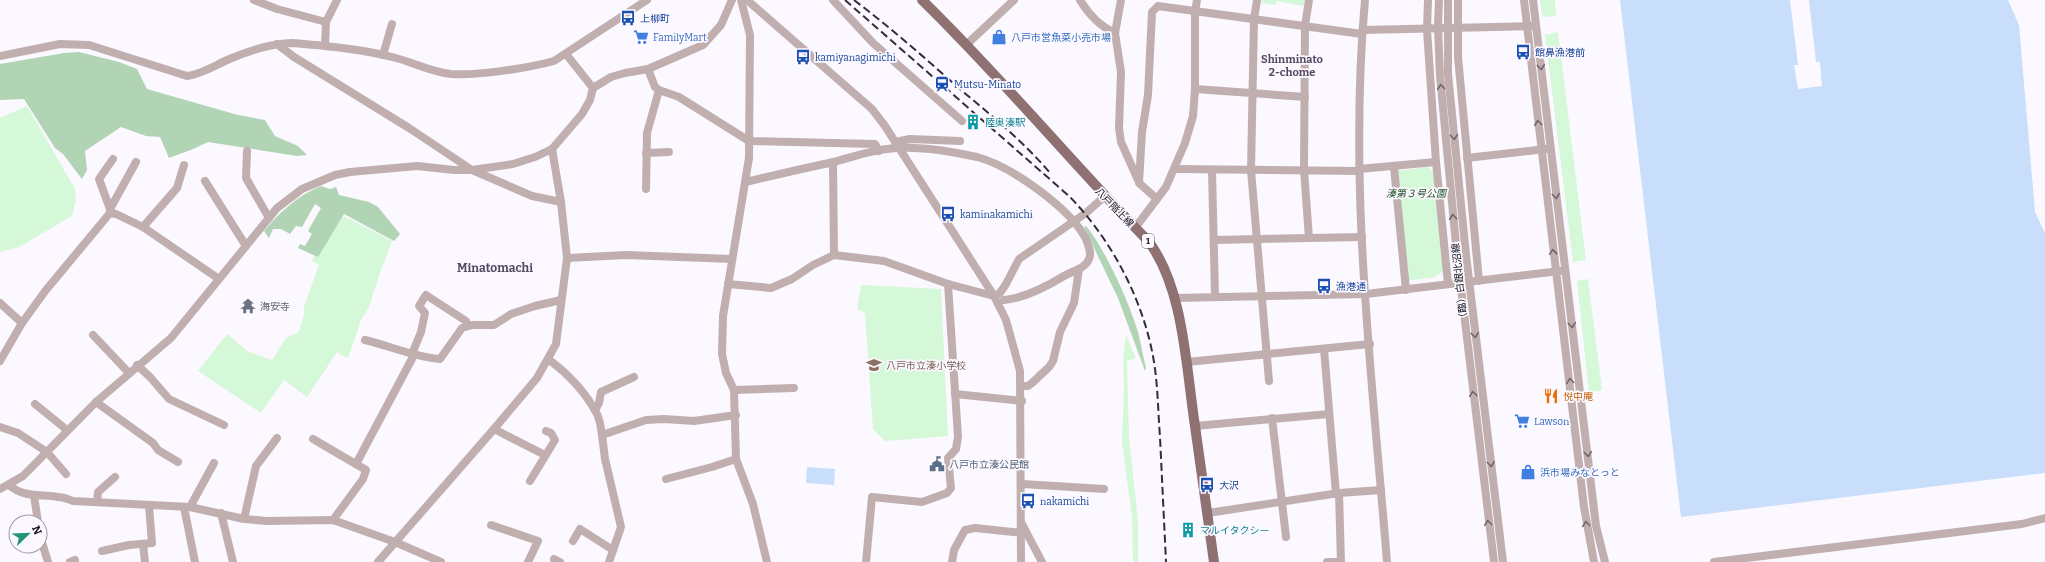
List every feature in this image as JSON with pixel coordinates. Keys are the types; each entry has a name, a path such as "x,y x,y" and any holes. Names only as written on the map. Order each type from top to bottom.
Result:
{"main road":[{"name":"八戸階上線","path":"922,0 966,45 1159,256 1169,277 1187,362 1194,426 1214,562"}],"street":[{"path":"254,0 277,10 326,22"},
{"path":"325,46 326,22 337,0"},
{"path":"0,56 60,44 89,45 187,76 197,74 245,53 276,44 293,43 325,46 383,55 433,71 453,74 536,66 554,61 647,0"},
{"path":"0,489 23,476 96,402 170,338 269,218 282,204 302,189 335,175 410,166 472,170 513,164 552,149 582,114 590,100 593,88 611,77 625,73 648,70 703,45 721,25 732,0"},
{"path":"740,0 750,35 749,141 746,182 728,284 721,340 726,373 734,390 736,415 736,459 753,504 767,562"},
{"path":"747,0 872,109 897,145 994,296 1006,320 1014,343 1020,371 1022,401 1021,562"},
{"path":"833,0 873,43 962,120"},
{"path":"966,45 1014,0"},
{"path":"1080,0 1092,17 1104,28 1115,33"},
{"path":"1121,0 1115,33 1121,72 1121,142 1140,183 1157,199"},
{"path":"1135,228 1166,187 1185,142 1193,116 1195,89 1195,12 1197,0"},
{"path":"1257,0 1254,19 1252,170 1269,381"},
{"path":"1308,0 1305,26 1304,170 1309,238"},
{"path":"1366,0 1362,32 1359,103 1359,170 1366,294 1387,562"},
{"path":"1428,0 1427,30 1436,162 1448,284"},
{"name":"（臨）白銀北沼線","path":"1439,0 1438,26 1440,76 1459,283 1494,562"},
{"name":"（臨）白銀北沼線","path":"1448,0 1448,74 1468,282 1503,562"},
{"path":"1458,0 1457,29 1467,158 1479,281"},
{"path":"1524,0 1566,271 1596,526 1605,562"},
{"path":"1533,0 1555,272 1573,406 1584,507 1594,562"},
{"path":"1140,183 1142,132 1148,95 1152,12 1158,3 1195,12 1362,32 1536,26"},
{"path":"383,55 392,24"},
{"path":"276,44 294,57 409,128 472,170 532,196 561,202"},
{"path":"566,54 593,88"},
{"path":"648,70 655,87 659,90 679,97 749,141 875,144 880,151"},
{"path":"1195,89 1305,97"},
{"path":"646,189 647,133 659,90"},
{"path":"746,182 880,151 910,139 960,141"},
{"path":"897,145 949,152 978,158 995,164 1053,201 1074,220 1087,242 1090,254 1089,260 1079,269 1066,275 1053,284 1020,298 1004,300"},
{"path":"378,562 537,378 556,344 567,258 561,202 552,149"},
{"path":"1467,158 1546,149"},
{"path":"247,151 246,178 269,218"},
{"path":"646,153 669,152"},
{"path":"112,159 99,180 110,211 143,227 219,279"},
{"path":"0,360 22,323 66,265 110,211 136,162"},
{"path":"833,162 834,255"},
{"path":"1174,169 1359,170 1436,162"},
{"path":"143,227 177,188 184,165"},
{"path":"1394,167 1406,290"},
{"path":"1212,170 1215,296"},
{"path":"205,181 246,246"},
{"path":"728,284 771,288 792,279 813,264 834,255 884,261 948,284 994,296 1000,293 1019,260 1105,196"},
{"path":"1214,240 1362,237"},
{"path":"567,258 626,255 732,259"},
{"path":"1021,386 1028,386 1032,384 1049,367 1052,361 1060,332 1074,303 1079,269"},
{"path":"1174,298 1366,294 1566,271"},
{"path":"866,562 872,497 922,502 947,492 951,488 948,458 956,449 958,437 948,284"},
{"path":"356,464 413,354 421,332 425,313 419,306 426,295 466,320 467,326"},
{"path":"365,340 413,354 440,359 462,328 467,326 494,325 511,314 535,306 561,300"},
{"path":"0,303 22,323"},
{"path":"93,335 129,373"},
{"path":"1187,362 1370,344"},
{"path":"1324,348 1329,414 1338,494 1341,562 1327,562"},
{"path":"548,359 561,368 598,415 605,459 620,527 609,562"},
{"path":"137,365 150,377 169,399 224,425"},
{"path":"595,410 599,403 601,392 634,377"},
{"path":"734,390 794,388"},
{"path":"955,394 1022,401"},
{"path":"96,402 153,443 158,450 178,462"},
{"path":"36,404 67,430"},
{"path":"1194,426 1329,414"},
{"path":"602,435 646,420 664,419 694,421 736,415"},
{"path":"1272,418 1286,537"},
{"path":"0,427 18,433 47,452 66,474"},
{"path":"494,429 545,455"},
{"path":"530,481 555,440 551,434 546,431"},
{"path":"244,518 256,466 277,438"},
{"path":"313,439 366,470 363,479 333,520"},
{"path":"666,479 736,459"},
{"path":"195,562 187,507 214,463"},
{"path":"97,502 98,492 115,477"},
{"path":"1022,484 1104,489"},
{"path":"9,485 17,492 34,496 58,496 73,501 187,507 267,521 333,520 395,542 441,562"},
{"path":"1208,513 1338,494 1381,490"},
{"path":"34,496 37,514"},
{"path":"102,551 152,543 149,506"},
{"path":"221,513 233,562"},
{"path":"1714,562 2022,524 2045,518"},
{"path":"1022,523 1042,562"},
{"path":"491,525 538,541 528,562"},
{"path":"952,562 954,550 965,530 975,528 1022,533"},
{"path":"573,541 580,529 613,550"},
{"path":"143,544 145,562"}],"green space":[{"path":"1262,0 1305,0 1304,6 1277,1 1276,5 1261,3"},
{"path":"1540,0 1555,0 1556,16 1544,17 1542,15"},
{"path":"1558,32 1586,260 1573,262 1545,35"},
{"path":"79,52 119,62 137,69 147,89 238,115 265,120 275,136 298,146 307,155 297,156 208,142 169,158 160,137 146,136 121,127 85,151 87,170 82,179 63,154 55,148 24,99 0,100 0,64 64,53"},
{"path":"27,106 75,189 76,200 72,216 19,247 0,252 0,118"},
{"name":"湊第３号公園","path":"1429,167 1433,173 1443,271 1435,277 1406,281 1396,171"},
{"path":"321,186 330,189 336,187 339,195 369,202 378,207 400,234 394,241 344,214 318,257 298,248 300,244 305,246 312,234 308,231 321,208 315,204 302,227 296,226 290,234 281,229 273,229 269,238 264,231 276,217 304,195"},
{"path":"344,216 392,241 369,307 361,320 348,358 337,352 307,397 284,380 261,413 198,371 227,334 247,351 272,360 286,338 299,332 304,315 304,307 319,265 312,261 315,253"},
{"path":"1086,226 1101,247 1116,276 1129,307 1138,332 1146,368 1145,371 1118,298 1084,227"},
{"path":"1588,279 1602,390 1589,393 1577,281"},
{"path":"861,285 941,289 948,436 885,441 873,429 865,313 857,309"},
{"path":"1126,335 1136,358 1127,361 1129,437 1138,522 1138,562 1133,562 1132,517 1122,442 1124,387 1123,359"}],"water":[{"path":"1620,0 1790,0 1798,65 1794,65 1798,89 1822,86 1820,62 1816,62 1809,0 2008,0 2019,25 2035,212 2045,233 2045,473 1681,517"},
{"path":"807,467 835,469 834,485 806,483"}],"railway":[{"path":"845,0 1069,196 1085,213 1099,232 1124,273 1143,317 1154,362 1158,400 1166,562"},
{"path":"854,0 922,55 1019,140 1050,173"}],"place":[{"name":"上柳町","path":"628,18"},
{"name":"FamilyMart","path":"641,37"},
{"name":"八戸市営魚菜小売市場","path":"999,37"},
{"name":"館鼻漁港前","path":"1523,52"},
{"name":"kamiyanagimichi","path":"803,57"},
{"name":"Mutsu-Minato","path":"942,84"},
{"name":"陸奥湊駅","path":"973,122"},
{"name":"kaminakamichi","path":"948,214"},
{"name":"漁港通","path":"1324,286"},
{"name":"海安寺","path":"248,306"},
{"name":"八戸市立湊小学校","path":"874,365"},
{"name":"悦中庵","path":"1551,396"},
{"name":"Lawson","path":"1522,421"},
{"name":"八戸市立湊公民館","path":"937,464"},
{"name":"浜市場みなとっと","path":"1528,472"},
{"name":"大沢","path":"1207,485"},
{"name":"nakamichi","path":"1028,501"},
{"name":"マルイタクシー","path":"1188,530"}],"district":[{"name":"Shinminato 2-chome","path":"1292,65"},
{"name":"Minatomachi","path":"495,268"}]}
